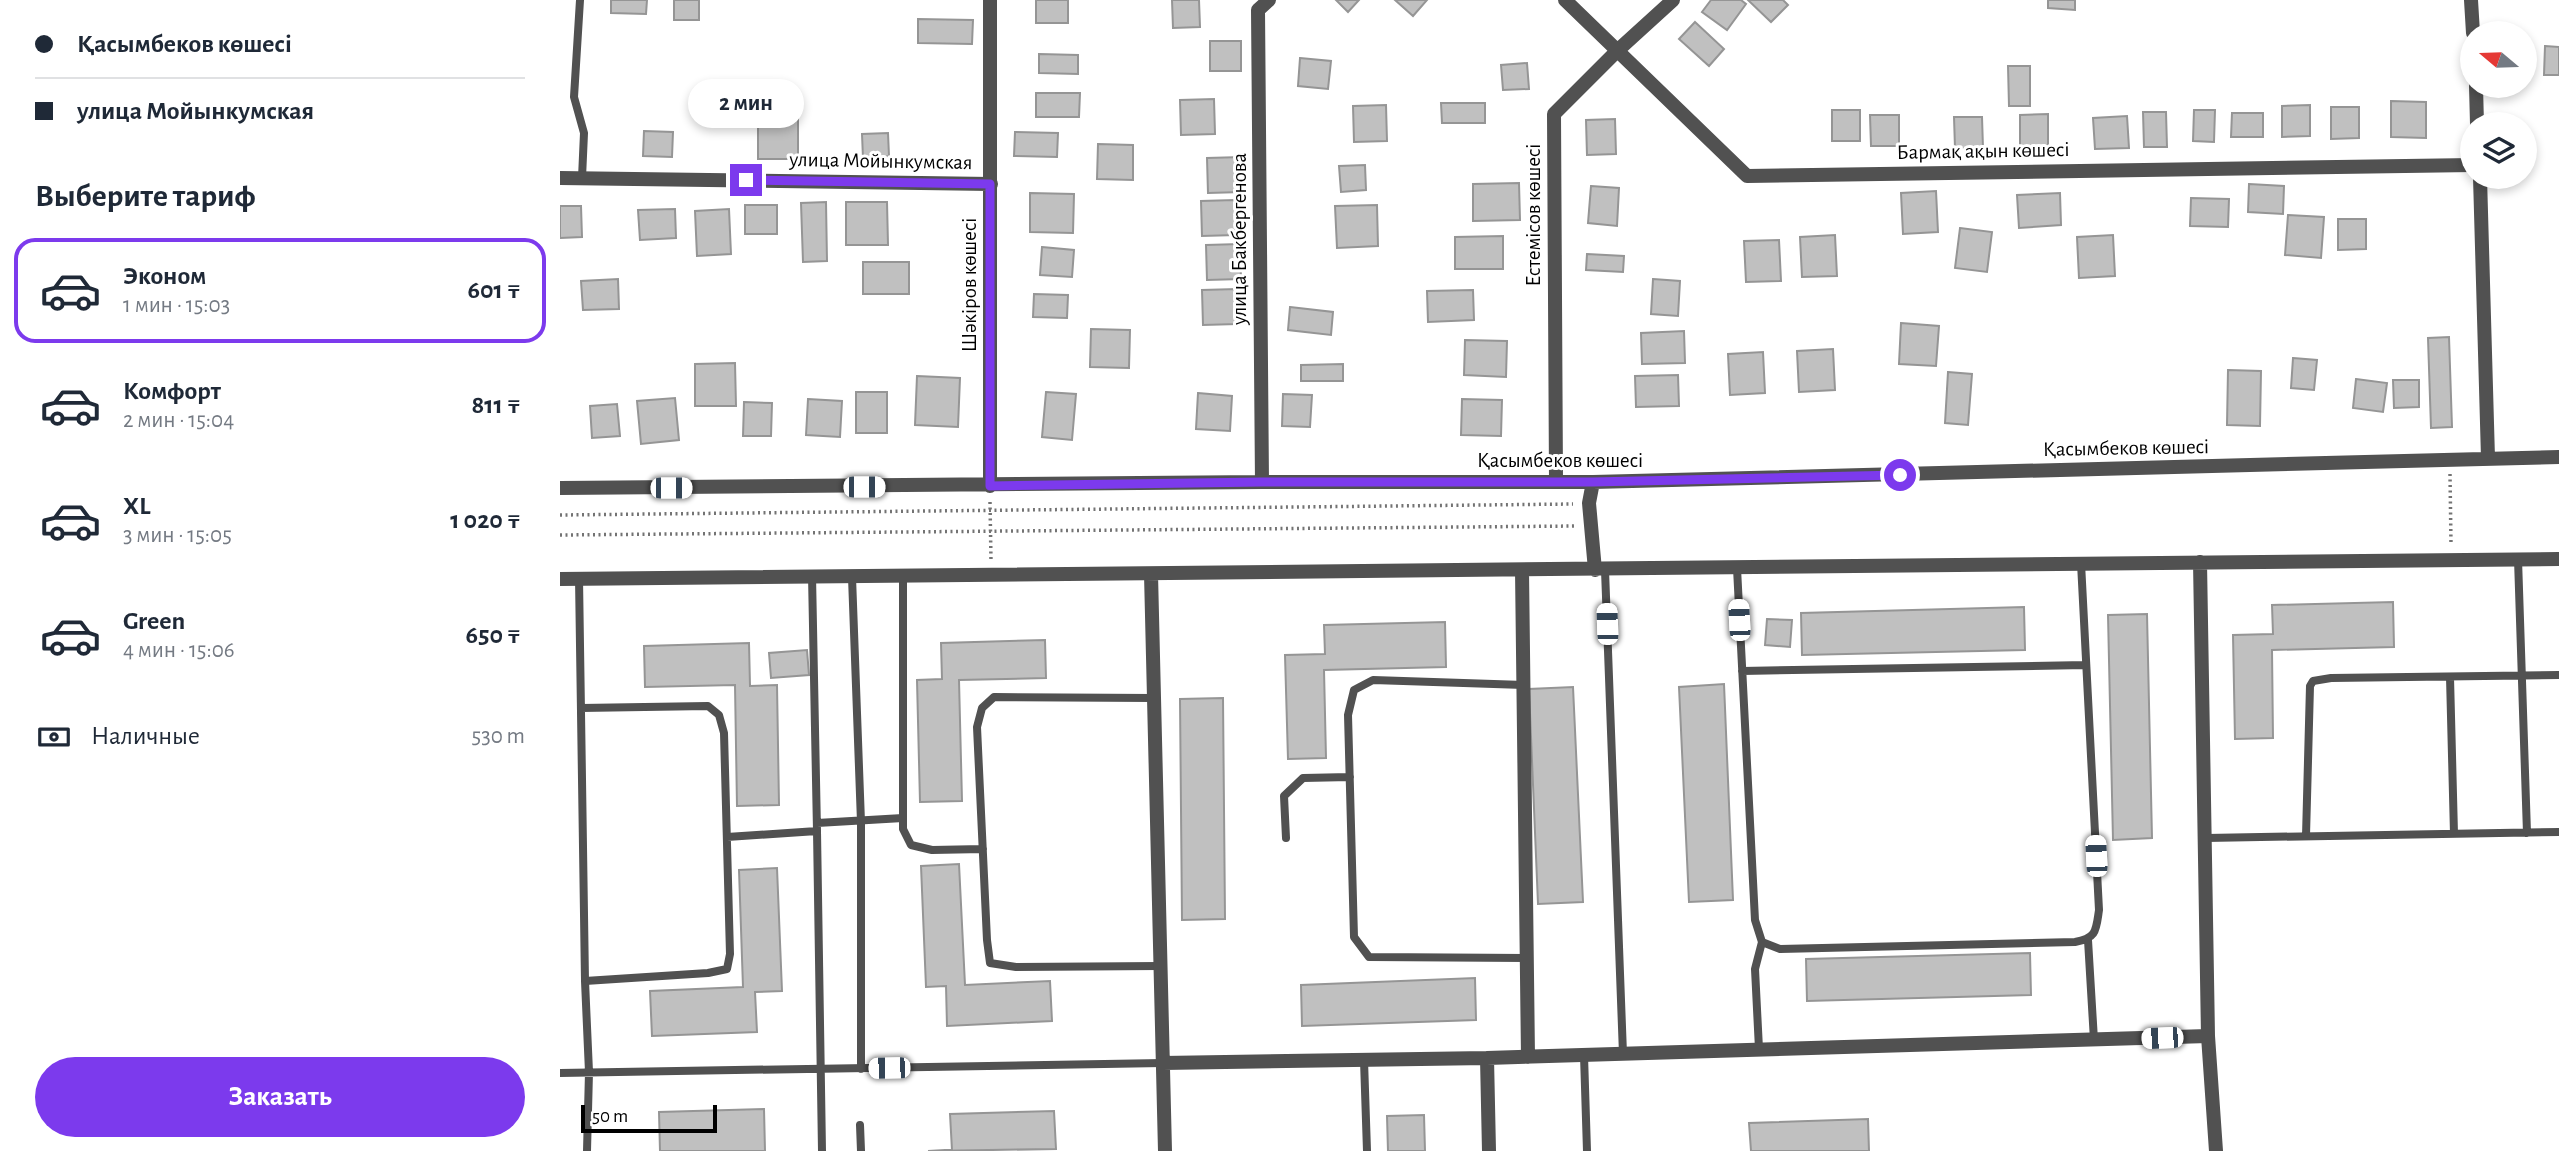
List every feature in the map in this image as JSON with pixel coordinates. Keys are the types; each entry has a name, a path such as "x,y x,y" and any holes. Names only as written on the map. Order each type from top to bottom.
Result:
{"street":[{"name":"Шәкіров көшесі","path":"990,0 990,486"},
{"name":"улица Бакбергенова","path":"1262,482 1258,10 1269,0"},
{"name":"Бармақ ақын көшесі","path":"1565,0 1747,176 2460,165"},
{"name":"Естемісов көшесі","path":"1556,481 1554,114 1673,0"},
{"path":"2471,0 2472,21"},
{"name":"улица Мойынкумская","path":"560,178 990,184"},
{"path":"2480,189 2488,458"},
{"name":"Қасымбеков көшесі","path":"560,488 1593,482 2559,457"},
{"path":"1593,482 1588,503 1600,570"},
{"path":"560,579 2559,559"},
{"path":"2200,562 2208,1036 2216,1151"},
{"path":"1522,570 1528,1057"},
{"path":"1151,574 1165,1151"},
{"path":"1163,1063 1528,1057 2208,1036"},
{"path":"1487,1058 1489,1151"}],"lane":[{"path":"580,0 574,97 584,132 582,178"},
{"path":"2518,559 2527,833"},
{"path":"1762,942 1780,949 2088,940 2096,932 2099,911 2081,564"},
{"path":"1737,568 1755,920 1762,942 1755,970 1759,1049"},
{"path":"1600,570 1623,1054"},
{"path":"811,575 822,1151"},
{"path":"902,575 903,829 911,845 932,850 983,849"},
{"path":"852,576 861,822 861,1069"},
{"path":"579,578 585,981 589,1072 587,1151"},
{"path":"1742,671 2087,666"},
{"path":"2306,836 2309,686 2313,681 2331,678 2559,675"},
{"path":"2450,677 2454,834"},
{"path":"1524,685 1373,680 1354,690 1348,715 1354,937 1368,957 1527,958"},
{"path":"1154,698 994,697 982,708 977,727 990,963 1016,967 1160,966"},
{"path":"581,708 708,706 719,715 724,733 730,954 727,969 709,973 585,981"},
{"path":"1286,838 1284,796 1294,785 1303,778 1350,777"},
{"path":"727,837 903,818"},
{"path":"2206,838 2559,832"},
{"path":"2088,940 2094,1040"},
{"path":"1584,1055 1587,1151"},
{"path":"1364,1060 1367,1151"},
{"path":"560,1073 1163,1063"},
{"path":"860,1125 861,1151"}],"path":[{"path":"2450,459 2452,560"},
{"path":"560,515 1588,503"},
{"path":"991,512 991,574"},
{"path":"560,535 1591,526"}],"building":[{"path":"611,0 647,0 646,14 611,13"},
{"path":"674,0 699,0 699,20 674,20"},
{"path":"1036,0 1068,0 1068,23 1036,23"},
{"path":"1172,0 1199,0 1200,27 1173,28"},
{"path":"1336,0 1359,0 1348,12"},
{"path":"1395,0 1427,0 1413,16"},
{"path":"1711,0 1741,0 1746,4 1727,30 1702,12"},
{"path":"1748,0 1783,0 1788,5 1771,22"},
{"path":"2048,0 2075,0 2075,10 2048,8"},
{"path":"918,19 973,20 972,44 918,43"},
{"path":"1695,22 1724,49 1709,66 1679,39"},
{"path":"1210,41 1241,41 1241,71 1210,71"},
{"path":"2545,46 2559,47 2559,75 2544,75"},
{"path":"1039,54 1078,55 1078,74 1039,73"},
{"path":"1300,58 1331,61 1328,89 1298,86"},
{"path":"1527,63 1529,89 1503,90 1501,65"},
{"path":"2008,66 2030,66 2030,106 2009,106"},
{"path":"1036,93 1080,93 1079,117 1036,117"},
{"path":"1214,99 1215,134 1181,135 1180,100"},
{"path":"2391,101 2426,102 2426,138 2391,137"},
{"path":"1441,103 1485,103 1485,123 1442,123"},
{"path":"1386,105 1387,141 1354,142 1353,106"},
{"path":"2310,105 2310,136 2282,137 2282,106"},
{"path":"2331,107 2359,107 2359,138 2331,139"},
{"path":"1832,110 1860,110 1860,141 1832,141"},
{"path":"2194,110 2215,110 2214,142 2193,141"},
{"path":"2143,112 2166,112 2167,147 2144,147"},
{"path":"2232,113 2263,113 2263,137 2231,137"},
{"path":"2048,114 2048,145 2020,146 2020,115"},
{"path":"758,115 798,115 798,159 758,159"},
{"path":"1870,115 1899,115 1899,146 1871,146"},
{"path":"2127,116 2129,148 2095,149 2093,118"},
{"path":"1954,117 1982,117 1983,148 1955,148"},
{"path":"1615,119 1616,154 1587,155 1586,120"},
{"path":"644,131 673,132 672,157 643,156"},
{"path":"1015,132 1058,133 1057,157 1014,156"},
{"path":"888,133 889,156 863,158 862,134"},
{"path":"1098,144 1133,145 1133,180 1097,179"},
{"path":"1242,157 1242,192 1208,193 1207,158"},
{"path":"1365,165 1366,190 1341,192 1339,166"},
{"path":"1519,183 1520,220 1473,221 1473,184"},
{"path":"2249,184 2284,186 2283,214 2248,212"},
{"path":"1591,186 1619,188 1617,226 1588,223"},
{"path":"1936,191 1938,232 1903,234 1901,193"},
{"path":"1030,193 1074,194 1073,233 1030,232"},
{"path":"2060,193 2061,225 2019,228 2017,195"},
{"path":"2191,198 2229,199 2228,227 2190,226"},
{"path":"1235,200 1236,235 1202,236 1201,201"},
{"path":"826,202 827,261 803,262 801,203"},
{"path":"846,202 887,202 888,245 846,245"},
{"path":"745,205 777,205 777,234 745,234"},
{"path":"1377,205 1378,246 1337,248 1335,206"},
{"path":"560,206 581,206 582,237 560,238"},
{"path":"675,209 676,238 640,240 638,210"},
{"path":"729,209 731,254 697,256 695,211"},
{"path":"2288,215 2324,217 2321,258 2285,255"},
{"path":"2338,219 2366,219 2366,249 2338,250"},
{"path":"1960,228 1992,232 1987,272 1955,268"},
{"path":"1835,235 1837,276 1802,277 1800,237"},
{"path":"2113,235 2115,276 2079,278 2077,237"},
{"path":"1503,236 1503,269 1455,269 1455,237"},
{"path":"1779,240 1781,281 1746,282 1744,241"},
{"path":"1240,244 1241,279 1207,280 1206,245"},
{"path":"1042,247 1074,250 1072,277 1040,275"},
{"path":"1587,254 1624,256 1623,272 1586,270"},
{"path":"863,262 909,262 909,294 863,294"},
{"path":"618,279 619,309 583,310 581,281"},
{"path":"1653,279 1680,281 1678,316 1651,314"},
{"path":"1237,289 1237,324 1203,325 1202,290"},
{"path":"1473,290 1474,320 1428,322 1427,291"},
{"path":"1034,294 1068,295 1067,318 1033,317"},
{"path":"1290,307 1333,312 1331,335 1288,330"},
{"path":"1901,323 1939,326 1936,366 1899,364"},
{"path":"1091,329 1130,330 1129,368 1090,367"},
{"path":"1684,331 1685,363 1642,364 1641,333"},
{"path":"2449,337 2452,427 2431,428 2428,338"},
{"path":"1465,340 1507,341 1506,377 1464,375"},
{"path":"1833,349 1835,390 1799,392 1797,351"},
{"path":"1763,352 1765,393 1730,395 1728,354"},
{"path":"2293,358 2317,360 2314,390 2291,388"},
{"path":"735,363 736,406 695,406 695,364"},
{"path":"1343,364 1343,381 1301,381 1301,365"},
{"path":"2228,370 2261,371 2260,426 2227,425"},
{"path":"1948,372 1972,374 1968,425 1945,423"},
{"path":"1678,375 1679,406 1636,407 1635,376"},
{"path":"917,376 960,378 958,427 915,425"},
{"path":"2356,379 2387,383 2383,412 2353,408"},
{"path":"2393,380 2419,380 2419,407 2394,408"},
{"path":"856,392 887,392 887,433 856,433"},
{"path":"1046,392 1076,394 1072,440 1042,437"},
{"path":"1198,393 1232,396 1230,431 1196,429"},
{"path":"1283,394 1312,395 1310,427 1282,426"},
{"path":"675,398 679,440 641,444 637,401"},
{"path":"808,399 842,401 840,437 806,435"},
{"path":"1462,399 1502,400 1501,436 1461,435"},
{"path":"744,402 772,403 771,436 743,436"},
{"path":"617,404 620,436 592,438 590,406"},
{"path":"2393,602 2394,647 2272,650 2273,738 2235,739 2233,635 2273,634 2272,605"},
{"path":"2024,607 2025,650 1802,655 1801,613"},
{"path":"2147,614 2152,838 2113,840 2108,615"},
{"path":"1767,619 1792,620 1790,647 1765,645"},
{"path":"1445,622 1446,667 1324,670 1326,758 1288,759 1285,655 1325,654 1324,625"},
{"path":"1045,640 1046,678 959,680 962,801 920,802 917,680 942,679 941,643"},
{"path":"749,643 750,686 777,685 779,805 737,806 735,685 645,687 644,646"},
{"path":"807,650 809,675 771,678 769,653"},
{"path":"1724,684 1733,900 1689,902 1679,687"},
{"path":"1573,687 1583,902 1538,904 1529,689"},
{"path":"1223,698 1225,919 1182,920 1180,699"},
{"path":"959,864 965,985 1050,981 1052,1021 947,1026 946,986 926,987 921,866"},
{"path":"777,868 782,991 755,992 757,1032 652,1036 650,991 743,987 739,870"},
{"path":"2030,953 2031,995 1807,1001 1806,959"},
{"path":"1475,978 1476,1020 1302,1026 1301,985"},
{"path":"764,1109 765,1151 660,1151 659,1112"},
{"path":"1054,1111 1056,1149 928,1151 952,1150 950,1114"},
{"path":"1424,1115 1425,1151 1388,1151 1387,1116"},
{"path":"1868,1119 1869,1151 1751,1151 1749,1123"}],"route":[{"path":"746,180 990,184 990,486 1262,482 1593,482 1900,475"}]}
